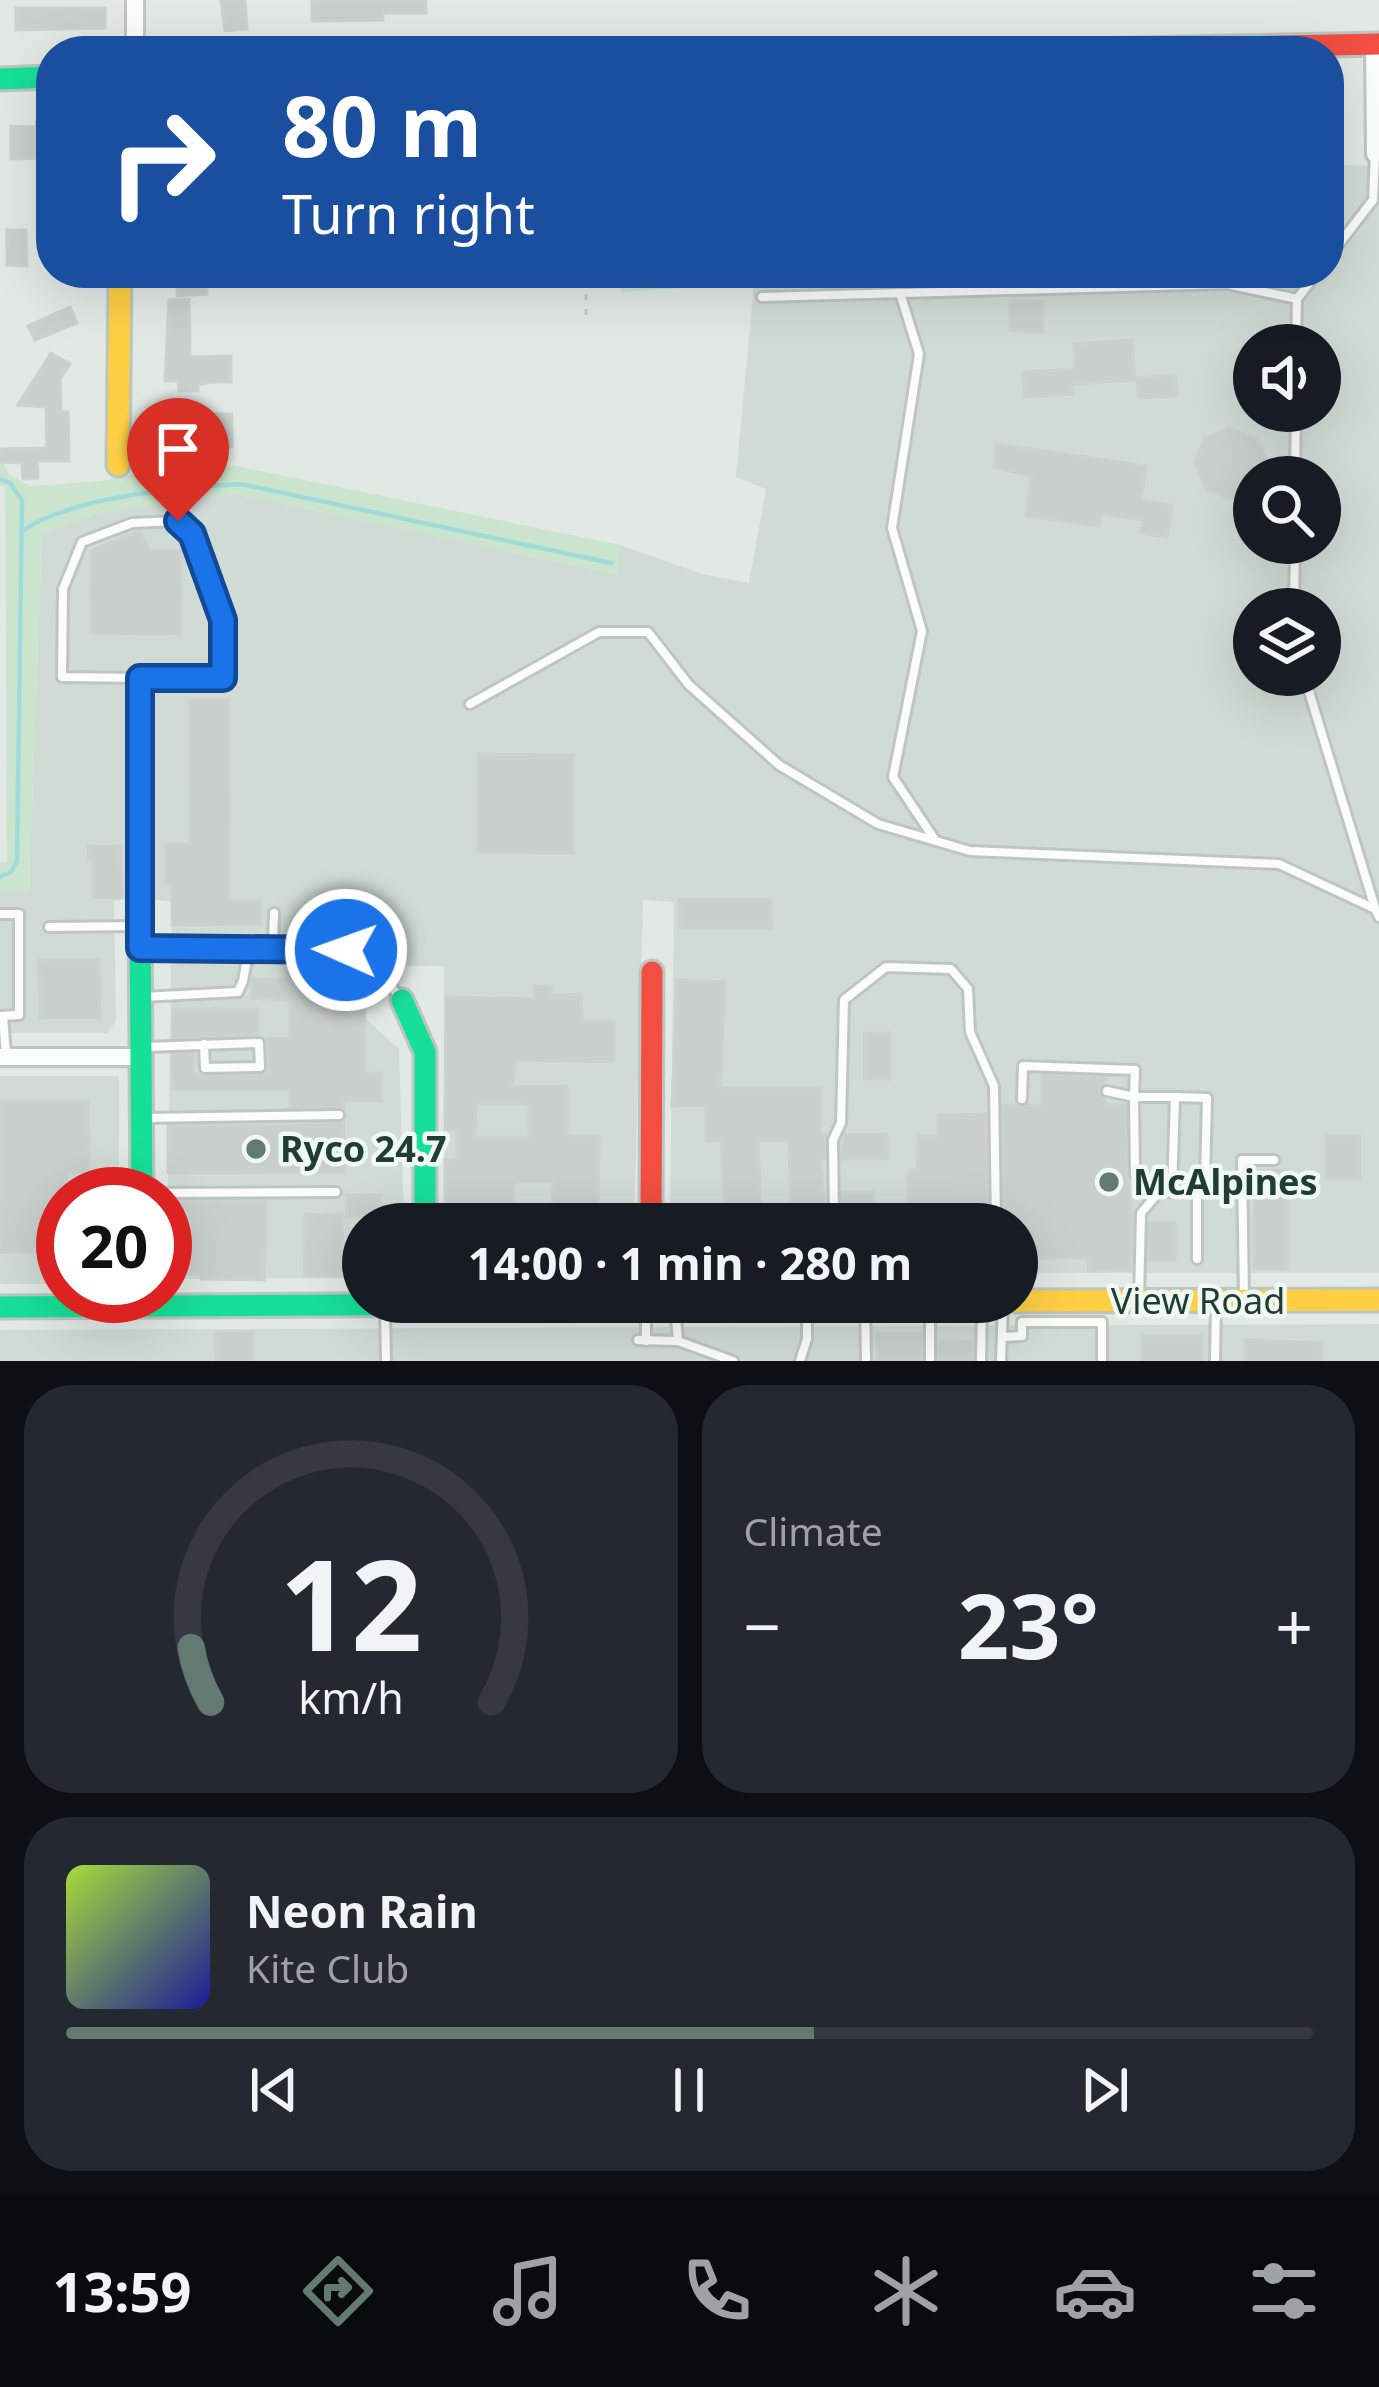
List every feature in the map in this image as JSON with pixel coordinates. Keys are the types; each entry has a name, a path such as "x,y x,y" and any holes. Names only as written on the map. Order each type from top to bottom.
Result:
{"street":[{"path":"135,0 135,36"},
{"path":"1344,45 1377,44 1376,154"},
{"path":"0,79 36,78"},
{"path":"118,465 120,288"},
{"path":"140,931 142,1167"},
{"path":"651,1203 652,972"},
{"path":"401,1000 424,1052 425,1203"},
{"path":"3,1057 139,1052"},
{"name":"View Road","path":"1038,1303 1102,1311 1139,1301 1379,1300"},
{"path":"192,1303 342,1306"},
{"path":"0,1307 36,1306"}],"lane":[{"path":"1344,238 1373,200 1376,154"},
{"path":"762,297 1082,288"},
{"path":"1246,288 1297,299"},
{"path":"1296,324 1297,299 1305,288"},
{"path":"900,293 919,354 892,528 922,631 893,776 935,841"},
{"path":"178,521 192,534 223,620 223,678 140,678 62,677 63,589 82,542 132,523 178,521"},
{"path":"470,704 599,632 648,632 689,685 779,765 878,824 970,851 1279,864 1377,913"},
{"path":"140,678 140,931"},
{"path":"1310,696 1377,913"},
{"path":"273,947 274,913"},
{"path":"0,914 19,914 19,1016 1,1016 3,1057"},
{"path":"49,927 140,931 249,947 368,951 401,1000"},
{"path":"298,928 346,932 346,950"},
{"path":"140,997 238,992 249,947"},
{"path":"833,1203 832,1140 841,1123 844,1000 886,967 951,969 968,989 970,1032 994,1086 996,1203"},
{"path":"139,1052 204,1045 259,1043 260,1066 205,1068 204,1045"},
{"path":"1022,1100 1023,1066 1135,1070 1135,1174"},
{"path":"1107,1091 1134,1097 1207,1098 1205,1181 1197,1192 1197,1259"},
{"path":"1172,1192 1174,1097"},
{"path":"142,1118 339,1115"},
{"path":"1244,1300 1242,1160 1274,1160"},
{"path":"192,1193 336,1192"},
{"path":"1139,1301 1141,1213 1159,1192 1197,1192"},
{"path":"1215,1361 1216,1300"},
{"path":"1002,1336 1022,1336 1022,1322 1102,1311 1102,1361"},
{"path":"385,1323 386,1361"},
{"path":"645,1323 642,1341 678,1341 733,1361"},
{"path":"676,1323 678,1341"},
{"path":"800,1361 807,1323"},
{"path":"866,1323 866,1361"},
{"path":"930,1323 931,1361"},
{"path":"981,1361 982,1323"},
{"path":"1001,1361 1002,1323"}],"path":[{"path":"586,288 586,315"}],"shaded area":[{"path":"1344,165 1379,166 1379,1273 1038,1273 1038,1203 670,1203 674,902 643,900 635,1203 444,1203 444,966 392,966 368,984 366,1019 399,1049 403,1203 342,1203 342,1278 192,1279 192,1167 168,1167 172,902 132,896 114,901 116,1021 107,1033 0,1033 0,892 29,891 42,533 101,513 235,494 617,574 620,545 702,574 749,583 766,489 736,477 754,288 1344,288"},
{"path":"0,1076 119,1076 119,1167 36,1167 36,1284 0,1284"},
{"path":"1379,1324 1379,1361 0,1361 0,1330"}],"green space":[{"path":"620,288 688,288 621,292"},
{"path":"0,458 9,474 30,486 237,466 620,545 618,574 235,494 101,513 42,533 29,892 0,892 0,862 7,862 5,487 0,486"}],"building":[{"path":"221,0 245,0 247,29 225,31"},
{"path":"312,0 426,0 426,13 383,13 383,20 312,21"},
{"path":"16,8 105,8 105,28 16,30"},
{"path":"11,126 36,127 36,158 11,159"},
{"path":"7,230 26,230 27,266 7,265"},
{"path":"177,288 207,288 207,294 177,296"},
{"path":"189,299 190,357 231,356 231,382 179,391 178,381 165,381 169,300"},
{"path":"1010,301 1043,301 1043,332 1010,331"},
{"path":"70,307 77,323 35,340 28,326"},
{"path":"1132,340 1135,380 1072,384 1073,394 1024,397 1023,372 1076,369 1074,344"},
{"path":"51,353 70,364 60,379 61,412 68,412 69,461 37,461 38,478 23,479 22,463 0,462 0,449 47,448 46,407 18,405"},
{"path":"1176,375 1177,396 1138,398 1137,378"},
{"path":"209,414 232,414 232,447 209,447"},
{"path":"1230,428 1257,439 1264,456 1233,456 1233,498 1206,489 1195,464 1204,439"},
{"path":"997,444 1146,466 1141,500 1172,505 1167,537 1141,533 1143,520 1101,514 1099,526 1026,516 1032,477 994,467"},
{"path":"140,531 150,551 181,551 180,634 91,633 92,550"},
{"path":"190,700 228,700 229,901 260,901 260,924 172,925 166,844 191,844"},
{"path":"479,754 573,755 573,853 478,852"},
{"path":"88,846 120,846 122,898 93,898 93,860 88,860"},
{"path":"679,899 770,899 771,928 680,928"},
{"path":"288,957 322,957 322,1010 364,1010 364,1073 381,1073 381,1101 344,1101 344,1108 290,1107 290,1089 173,1089 172,1054 193,1054 193,1072 204,1076 269,1072 268,1038 290,1038 290,1000 252,998 252,979 288,979"},
{"path":"39,960 99,960 100,1018 40,1018"},
{"path":"677,980 725,982 720,1088 820,1088 820,1135 826,1135 825,1159 820,1159 824,1203 790,1203 789,1141 758,1141 760,1203 725,1203 721,1141 706,1141 706,1106 672,1106"},
{"path":"534,986 551,986 551,995 581,994 582,1021 614,1021 614,1062 516,1060 512,1086 567,1086 567,1136 599,1136 598,1203 552,1203 553,1182 514,1182 514,1203 445,1203 445,1160 457,1160 457,1129 445,1129 446,997 535,999","holes":["476,1103 529,1104 529,1137 475,1137"]},
{"path":"173,1009 258,1009 258,1034 173,1038"},
{"path":"864,1033 890,1033 890,1079 864,1079"},
{"path":"1042,1075 1107,1077 1099,1090 1107,1105 1126,1105 1133,1223 1130,1270 1088,1271 1088,1258 1038,1258 1038,1203 1004,1203 1003,1105 1042,1105"},
{"path":"0,1101 88,1101 89,1167 36,1167 36,1252 0,1252"},
{"path":"986,1114 988,1203 908,1203 909,1170 917,1170 918,1136 938,1137 938,1115"},
{"name":"Ryco 24.7","path":"344,1121 344,1172 192,1173 192,1167 168,1167 168,1126"},
{"path":"845,1134 887,1134 887,1159 841,1159"},
{"path":"1326,1136 1360,1136 1360,1179 1327,1179"},
{"path":"1287,1170 1287,1269 1254,1269 1254,1171"},
{"path":"842,1192 874,1192 874,1203 842,1203"},
{"path":"346,1195 380,1195 380,1203 346,1203"},
{"path":"192,1201 266,1201 264,1280 201,1279 201,1274 192,1274"},
{"path":"305,1214 342,1214 342,1276 305,1276"},
{"path":"1149,1223 1175,1223 1175,1260 1148,1260"},
{"path":"215,1332 253,1332 253,1361 216,1361"},
{"path":"876,1334 922,1334 922,1361 878,1361"},
{"path":"1142,1336 1202,1336 1202,1361 1142,1361"},
{"path":"1245,1340 1321,1343 1321,1361 1245,1361"},
{"path":"938,1341 973,1341 973,1361 938,1361"}],"waterway":[{"path":"0,479 10,483 22,500 17,861 11,872 0,877"},
{"path":"21,532 96,502 241,484 611,563"}],"traffic: fast":[{"path":"0,79 36,78"},
{"path":"140,918 142,1167"},
{"path":"402,1000 425,1052 425,1203"},
{"path":"0,1307 342,1305"}],"traffic: slow":[{"path":"118,465 120,288"},
{"path":"1038,1301 1379,1300"}],"traffic: jam":[{"path":"1344,45 1379,44"},
{"path":"651,1203 652,972"}],"place":[{"name":"Ryco 24.7","path":"256,1149"},
{"name":"McAlpines","path":"1109,1182"}],"route":[{"path":"178,521 192,534 223,620 223,678 140,678 140,948 346,950"}]}
